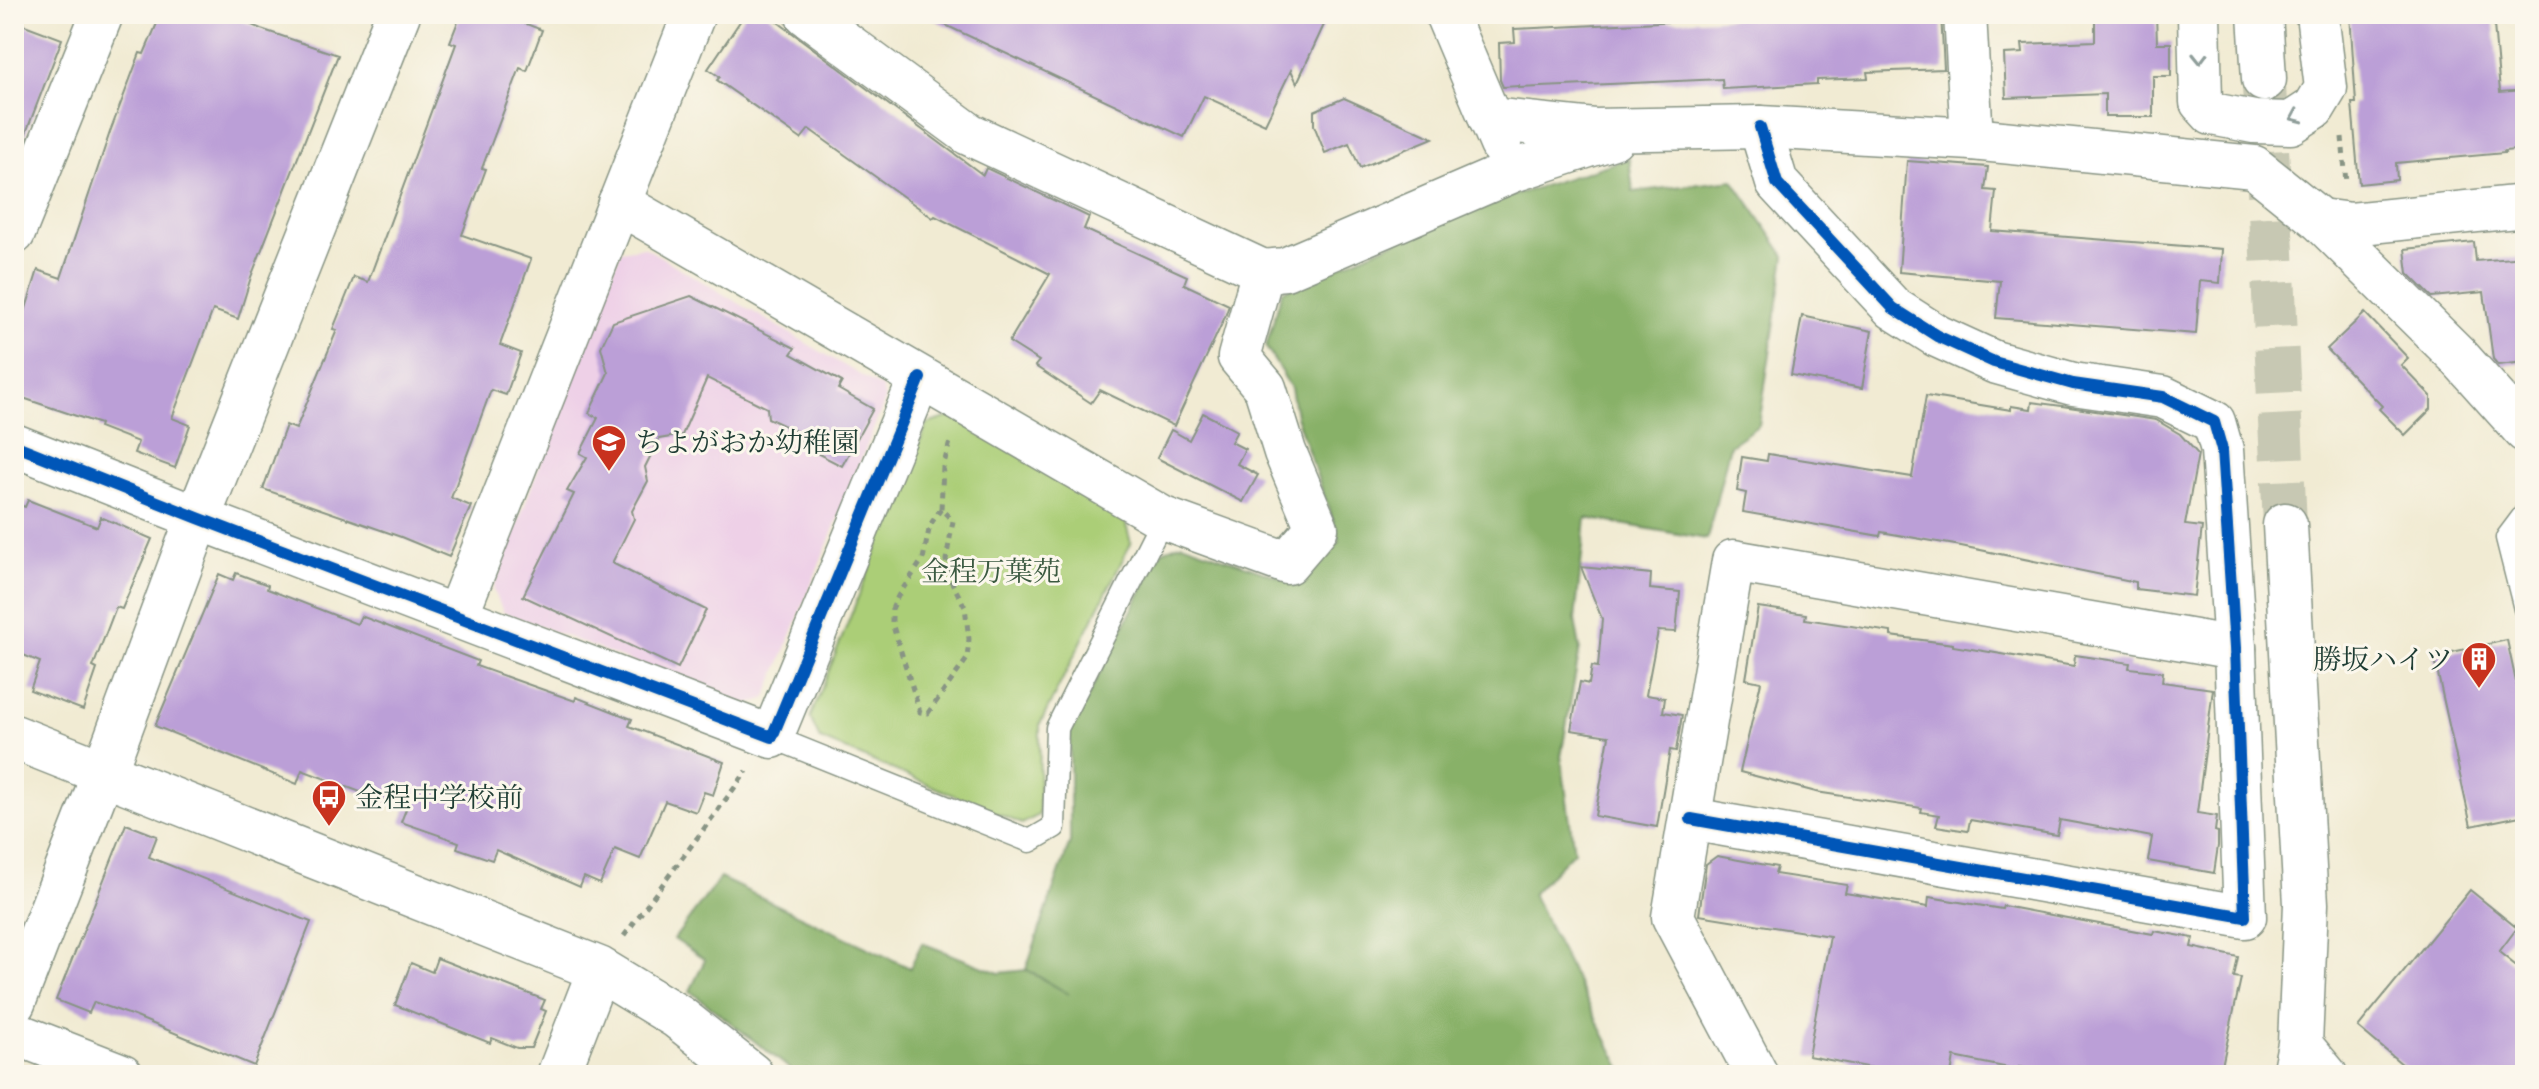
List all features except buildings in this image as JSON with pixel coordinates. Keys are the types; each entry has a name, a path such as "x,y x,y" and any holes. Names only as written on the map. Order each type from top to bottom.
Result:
{"street":[{"path":"14,233 102,14"},
{"path":"14,1003 198,518 398,14"},
{"path":"457,615 694,14"},
{"path":"806,14 969,134 1263,271 1285,269 1513,171 1636,130"},
{"path":"1446,14 1513,171"},
{"path":"1965,14 1972,139"},
{"path":"2199,14 2201,102 2212,114 2231,119 2291,123 2314,108 2326,88 2317,14"},
{"path":"2260,14 2264,79"},
{"path":"1490,119 1594,130 1760,127 1972,139 2254,167 2335,222 2525,431"},
{"path":"2254,122 2254,167"},
{"path":"1691,819 2245,917 2235,648 2222,450 2214,422 2163,397 2073,384 1994,362 1937,336 1893,308 1777,183 1760,127"},
{"path":"619,203 1163,518 1287,563 1317,528 1285,452 1265,388 1239,357 1263,271"},
{"path":"2335,222 2525,206"},
{"path":"14,445 772,737 920,378"},
{"path":"2285,525 2306,904 2307,1065"},
{"path":"1757,1075 1673,917 1733,561 2235,648"},
{"path":"14,737 599,969 678,1017 751,1075"},
{"path":"558,1075 599,969"},
{"path":"14,1033 122,1075"}],"lane":[{"path":"2525,514 2507,538 2525,609"},
{"path":"772,737 1030,841 1054,827 1057,728 1163,518"}],"path":[{"path":"2326,88 2336,88 2335,222"},
{"path":"941,509 953,521 946,560 949,577 965,607 969,639 967,659 928,713 920,712 892,623 892,609 923,559 930,525 941,509 943,467 952,437 968,406"},
{"path":"599,969 772,737"}],"shaded area":[{"path":"644,247 882,388 885,400 766,698 746,706 503,612 493,589 621,251"}],"green space":[{"path":"1629,158 1633,192 1733,180 1785,256 1759,425 1730,445 1707,539 1586,518 1575,620 1580,648 1561,756 1574,851 1532,894 1625,1075 798,1075 690,991 705,960 674,939 720,878 910,968 922,943 999,973 1026,970 1069,994 1026,969 1070,842 1070,732 1162,551 1182,543 1293,582 1340,541 1296,416 1291,388 1266,347 1282,291 1463,212"},
{"name":"金程万葉苑","path":"952,416 1124,518 1131,543 1040,724 1039,815 1022,824 820,739 810,718 927,424"}],"tunnel":[{"path":"2264,85 2285,525"}],"cycle path":[{"path":"1691,819 2245,917 2235,648 2222,450 2214,422 2163,397 2073,384 1994,362 1937,336 1893,308 1777,183 1760,127"},
{"path":"14,445 772,737 920,378"}],"place":[{"name":"ちよがおか幼稚園","path":"609,473"},
{"name":"勝坂ハイツ","path":"2479,690"},
{"name":"金程中学校前","path":"329,828"}]}
